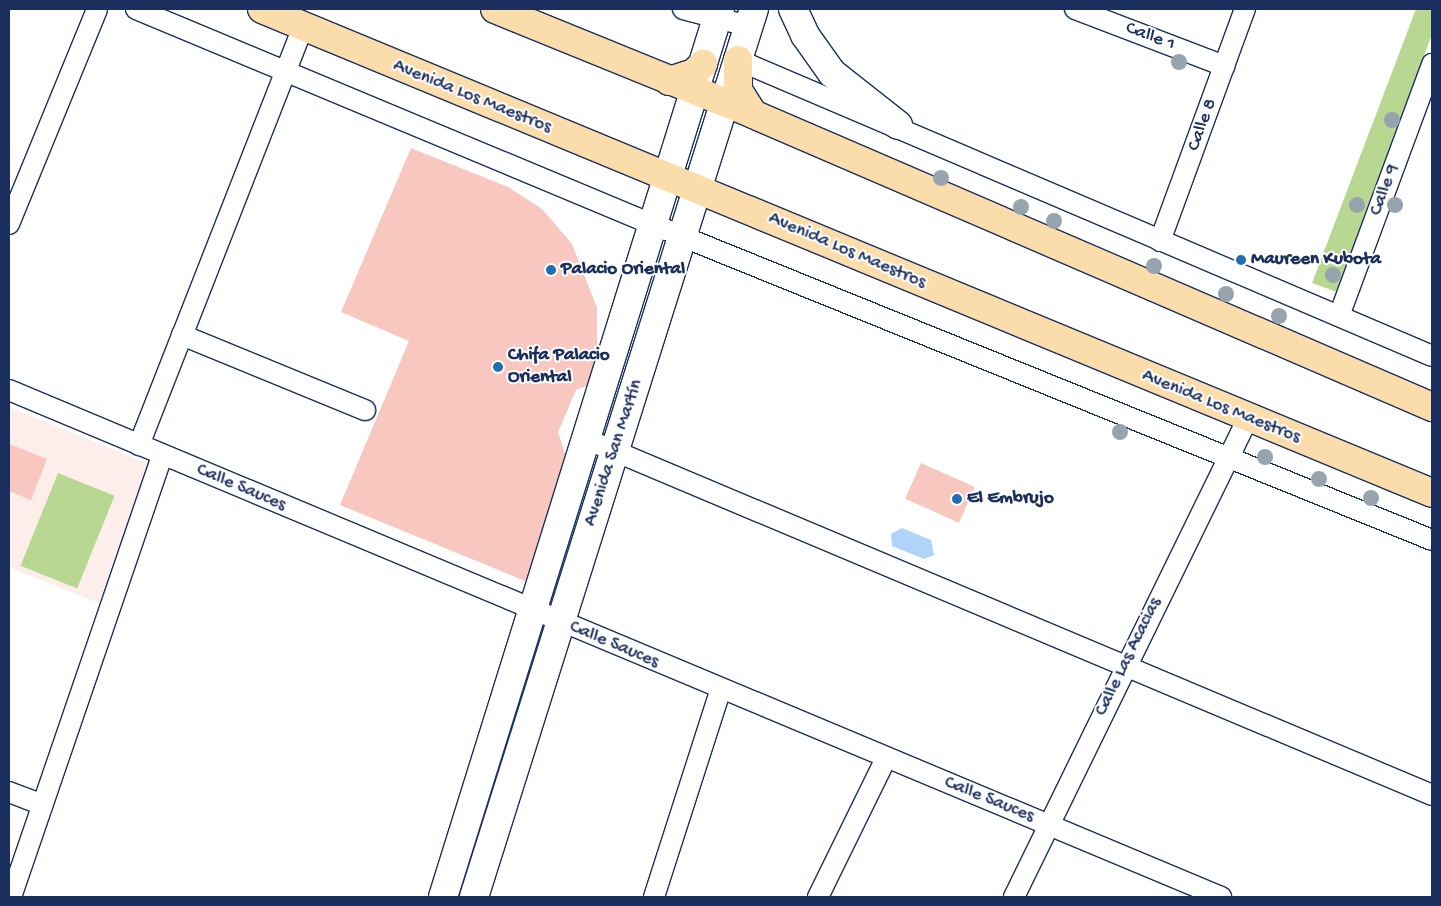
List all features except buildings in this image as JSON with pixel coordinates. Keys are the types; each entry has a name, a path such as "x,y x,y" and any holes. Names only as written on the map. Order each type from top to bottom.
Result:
{"highway":[{"name":"Avenida Los Maestros","path":"262,9 1432,493"},
{"path":"495,9 753,114 1432,407"},
{"path":"738,60 738,90 753,114"},
{"path":"669,80 694,73 703,64"}],"main road":[{"path":"793,9 808,41 832,73 898,125"},
{"name":"Avenida San Martín","path":"443,897 719,14"},
{"name":"Avenida San Martín","path":"474,897 751,18"}],"street":[{"path":"9,224 97,9"},
{"path":"136,9 683,237 1432,540"},
{"path":"682,9 751,18"},
{"name":"Calle 1","path":"1075,9 1224,66"},
{"name":"Calle 8","path":"1160,241 1245,9"},
{"path":"139,445 303,27"},
{"path":"738,60 898,125 1160,241 1432,356"},
{"name":"Calle 9","path":"1338,316 1432,64"},
{"path":"182,335 365,410"},
{"name":"Calle Sauces","path":"9,390 720,691 1048,824 1221,897"},
{"name":"Calle Las Acacias","path":"1014,897 1123,666 1248,418"},
{"path":"586,439 1432,795"},
{"path":"11,897 162,455"},
{"path":"654,897 720,691"},
{"path":"818,897 886,758"},
{"path":"9,792 43,805"}],"shaded area":[{"path":"9,407 149,464 99,603 9,567"}],"green space":[{"path":"1416,9 1432,9 1432,34 1337,292 1312,283"},
{"path":"58,473 115,496 77,589 21,566"}],"water":[{"path":"902,528 931,540 934,555 924,559 892,546 891,534"}],"place":[{"name":"Maureen Kubota","path":"1241,260"},
{"name":"Palacio Oriental","path":"551,270"},
{"name":"Chifa Palacio Oriental","path":"498,367"},
{"name":"El Embrujo","path":"957,499"}]}
